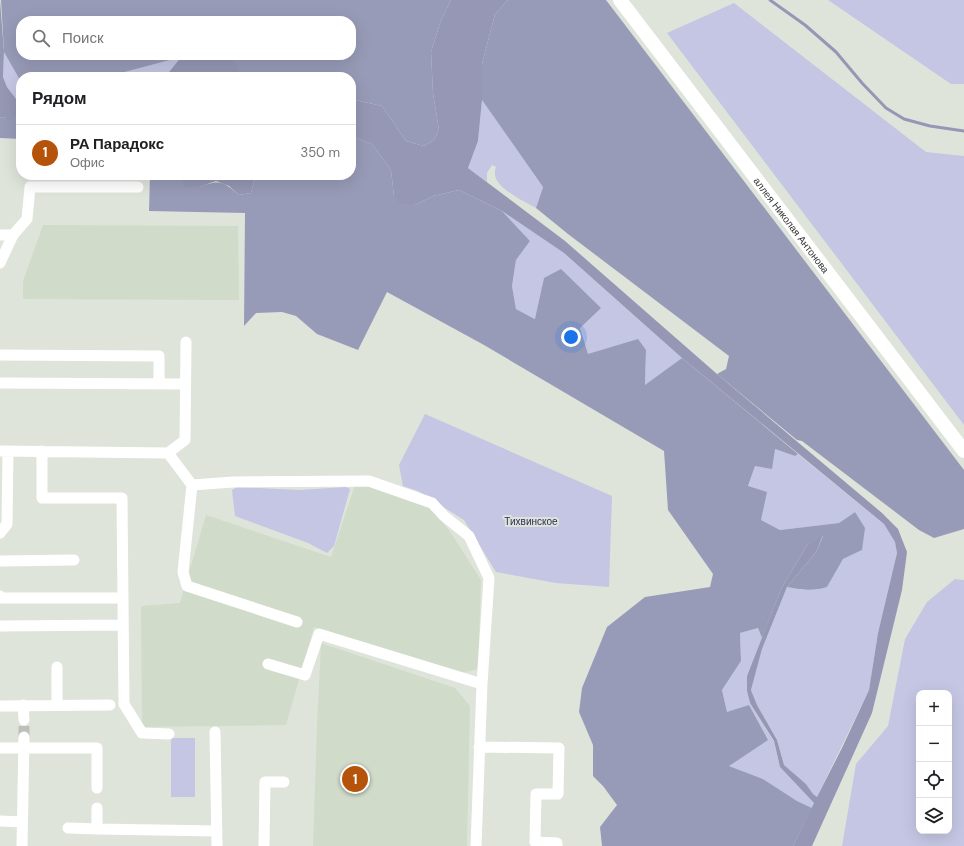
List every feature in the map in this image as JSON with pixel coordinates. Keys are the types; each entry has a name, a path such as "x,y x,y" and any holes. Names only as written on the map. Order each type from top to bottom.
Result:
{"main road":[{"name":"аллея Николая Антонова","path":"620,0 964,451"}],"lane":[{"path":"0,263 13,235 27,219 30,187 138,187"},
{"path":"0,235 13,235"},
{"path":"0,533 7,524 4,451 168,453 185,440 186,342"},
{"path":"0,355 159,356 159,384"},
{"path":"0,383 185,384"},
{"path":"42,451 42,498 122,498 123,625 118,705 142,733 169,734"},
{"path":"168,453 192,485 183,572 187,586 297,622"},
{"path":"192,485 233,482 369,481 432,503 444,516 469,536 489,578 482,684 476,846"},
{"path":"0,561 74,560"},
{"path":"0,596 2,598 123,598"},
{"path":"0,626 123,625"},
{"path":"268,664 305,675 319,634 482,684"},
{"path":"57,667 57,705"},
{"path":"0,706 118,705"},
{"path":"24,706 24,720"},
{"path":"215,732 217,846"},
{"path":"0,748 24,742 97,748 97,788"},
{"path":"22,846 24,742"},
{"path":"479,747 559,748 558,794 536,794 535,842 557,843 557,846"},
{"path":"264,846 265,782 284,782"},
{"path":"97,808 97,829"},
{"path":"0,821 22,822"},
{"path":"68,828 217,831"}],"shaded area":[{"path":"0,0 4,52 3,77 7,87 16,99 16,116 0,117"},
{"path":"1,0 451,0 440,23 431,52 433,93 439,130 434,140 424,146 406,141 382,106 356,100 356,72 240,72 233,60 356,60 356,16 16,16 16,60 170,60 125,72 16,73 4,52"},
{"path":"451,0 508,0 495,14 482,64 482,100 478,141 468,168 565,241 717,374 882,513 898,529 907,552 902,590 872,713 812,846 793,846 814,803 780,767 774,741 750,703 747,691 747,676 781,589 807,545 823,535 816,552 787,587 762,649 751,690 757,705 777,740 784,765 806,784 817,797 869,690 878,633 897,553 895,542 884,524 682,358 564,253 502,211 459,190 433,196 415,205 401,204 394,196 391,170 372,144 356,138 356,100 382,106 406,141 424,146 434,140 439,130 433,93 431,52 440,23"},
{"path":"508,0 606,0 964,470 964,529 934,538 919,530 802,441 797,440 717,374 726,369 729,356 536,208 543,187 482,100 482,64 495,14"},
{"path":"179,60 234,60 240,72 169,72"},
{"path":"16,116 16,139 0,138 0,117"},
{"path":"356,138 372,144 391,170 394,196 415,205 433,196 459,190 502,211 530,241 516,260 512,286 516,309 535,319 544,278 561,269 601,308 580,328 588,354 638,339 646,350 645,385 682,358 798,454 795,456 775,449 772,469 755,466 748,486 767,492 761,520 780,530 839,523 855,512 865,528 862,550 843,559 827,587 807,590 787,587 816,552 823,536 807,545 781,589 762,638 758,628 740,633 741,661 722,690 727,712 749,705 768,740 729,766 763,779 797,801 812,808 793,846 602,846 600,827 617,805 603,786 593,776 593,745 579,712 582,688 607,627 645,597 710,587 713,574 668,510 664,451 484,345 387,292 358,350 317,334 296,316 282,312 256,313 244,326 245,213 149,211 150,180 186,180 199,187 216,182 228,186 239,195 251,193 255,180 356,180"},
{"path":"182,180 255,180 251,193 239,195 229,186 216,181 199,187 186,187"},
{"path":"43,225 238,226 239,300 23,299 23,281"},
{"path":"356,482 432,509 451,533 481,580 478,669 461,673 314,627 286,725 142,727 141,606 180,603 206,515 331,557"},
{"path":"321,643 455,688 470,706 467,846 313,846"}],"green space":[{"path":"828,0 964,0 964,84 951,84"},
{"path":"734,3 926,152 964,156 964,425 667,33"},
{"path":"4,52 16,73 16,100 7,87 3,77"},
{"path":"170,60 179,60 169,72 125,72"},
{"path":"482,100 543,187 536,208 511,194 500,184 496,179 496,167 492,165 487,173 487,182 468,168 478,141"},
{"path":"502,211 564,253 682,358 645,386 646,350 588,355 580,328 544,278 536,319 516,309 512,286 516,260 530,241"},
{"name":"Тихвинское","path":"425,414 612,496 609,587 556,583 496,572 464,520 418,491 403,486 399,465"},
{"path":"775,449 795,456 798,454 884,524 895,542 897,553 878,633 869,690 817,797 806,784 784,765 777,740 757,705 751,690 762,649 787,587 802,590 827,587 843,559 862,550 855,512 839,523 780,530 761,520 748,486 755,466"},
{"path":"237,487 299,490 346,487 350,489 334,546 327,553 308,543 235,516 232,490"},
{"path":"955,579 964,580 964,846 842,846 856,764 888,726 905,639 927,602"},
{"path":"758,628 762,638 747,676 747,691 750,703 774,742 780,767 814,803 812,808 797,801 763,779 729,766 727,712 722,690 741,661 740,633"},
{"path":"171,738 195,738 195,797 171,797"}],"waterway":[{"path":"770,0 805,25 836,52 862,83 886,108 904,119 930,126 964,131"},
{"path":"0,111 10,119 14,115"}],"tunnel":[{"path":"24,720 24,737"}],"place":[{"name":"РА Парадокс","path":"355,779"}]}
